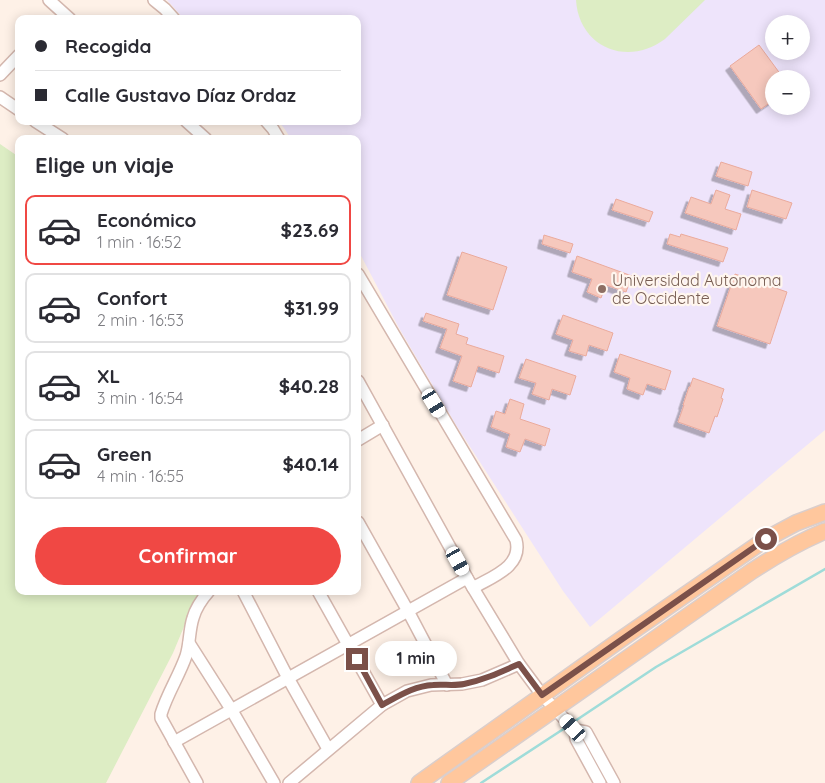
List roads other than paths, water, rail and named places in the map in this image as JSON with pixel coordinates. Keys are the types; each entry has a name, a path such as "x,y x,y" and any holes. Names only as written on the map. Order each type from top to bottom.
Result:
{"main road":[{"path":"418,783 766,539 796,523 825,512"},
{"path":"448,783 558,712 752,571 781,553 825,531"}],"street":[{"path":"49,0 57,14"},
{"path":"154,0 170,15"},
{"path":"0,75 15,59"},
{"path":"0,97 15,107"},
{"path":"41,125 57,135"},
{"path":"190,125 202,135"},
{"path":"270,125 277,135"},
{"path":"174,742 408,611 506,569 515,558 518,547 516,540 361,279"},
{"path":"361,386 470,583 519,664 542,695 574,729 576,739 600,783"},
{"path":"361,438 382,425"},
{"path":"361,527 447,685"},
{"path":"197,783 161,718 161,714 184,661 189,643 191,624 196,610 206,595"},
{"path":"245,595 288,678 328,749"},
{"path":"320,595 382,705"},
{"path":"189,643 232,710 274,783"},
{"path":"289,783 382,705 408,691 432,685 462,684 482,680 519,664"},
{"path":"574,729 586,732 614,783"}],"waterway":[{"path":"572,723 656,667 825,569"},
{"path":"481,783 568,726"}],"place":[{"name":"Universidad Autonoma de Occidente","path":"602,289"}]}
